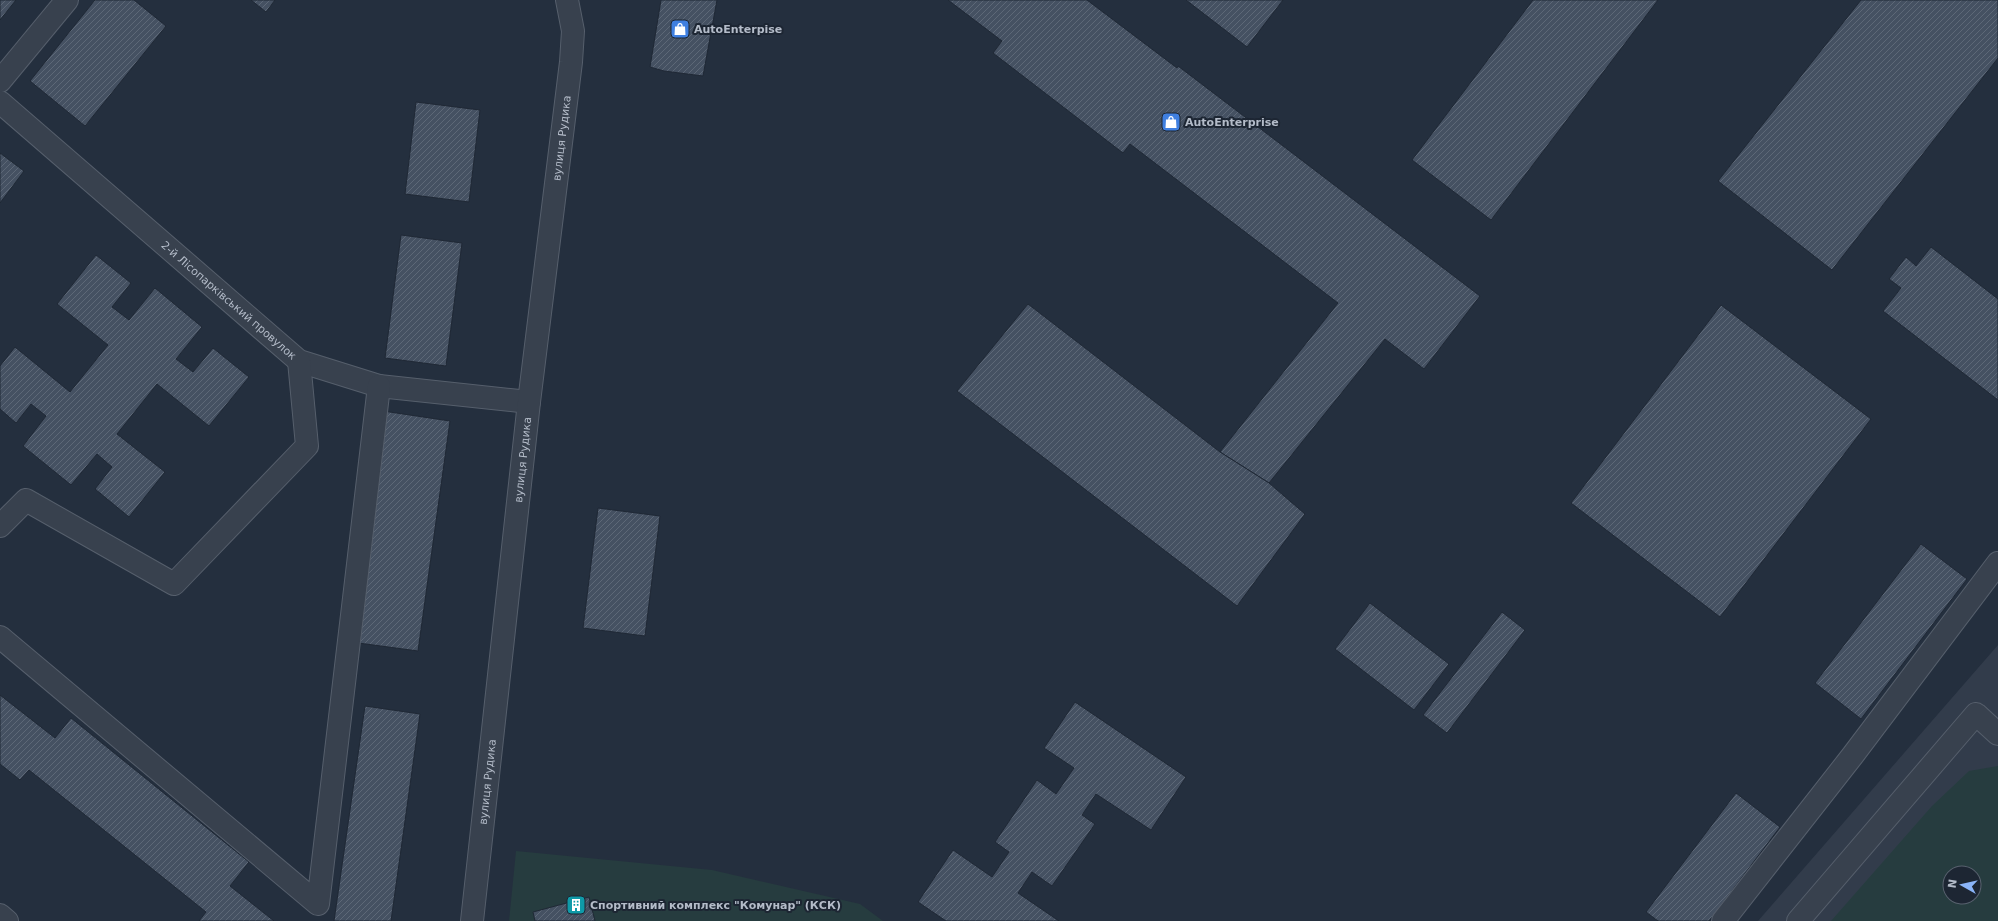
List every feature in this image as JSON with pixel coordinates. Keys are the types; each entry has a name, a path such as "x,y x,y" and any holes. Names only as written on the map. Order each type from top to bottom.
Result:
{"street":[{"path":"0,81 68,0"},
{"name":"вулиця Рудика","path":"472,921 528,402 571,62 573,31 567,0"},
{"name":"2-й Лісопарківський провулок","path":"0,102 299,361 379,386 528,402"},
{"path":"0,526 26,500 174,584 307,446 299,361"},
{"path":"0,637 318,904 379,386"},
{"path":"1723,921 1853,755 1998,563"},
{"path":"1798,921 1976,714 1998,734"},
{"path":"0,915 7,921"}],"shaded area":[{"path":"1998,645 1998,921 1758,921"}],"green space":[{"path":"1998,766 1998,921 1831,921 1932,806 1969,771"},
{"path":"516,851 712,870 860,904 883,921 509,921"}],"building":[{"path":"0,0 16,0 0,20"},
{"path":"95,0 134,0 166,26 85,126 30,81"},
{"path":"251,0 275,0 266,12"},
{"path":"661,0 717,0 703,76 664,71 650,67"},
{"path":"948,0 1087,0 1177,68 1178,66 1480,296 1424,369 1385,339 1269,483 1220,452 1338,303 1130,144 1123,153 993,53 1002,41"},
{"path":"1186,0 1283,0 1247,47"},
{"path":"1533,0 1658,0 1491,220 1412,160"},
{"path":"1861,0 1998,0 1998,58 1832,270 1718,181"},
{"path":"416,102 480,110 469,202 405,194"},
{"path":"0,153 24,171 0,203"},
{"path":"401,235 462,243 446,366 385,358"},
{"path":"1931,247 1998,299 1998,400 1883,311 1901,288 1889,279 1906,257 1916,266"},
{"path":"96,255 131,283 112,307 129,320 155,288 202,327 176,359 193,372 213,348 249,377 209,426 157,384 117,434 165,472 129,517 95,489 112,467 97,454 71,485 23,446 46,416 31,404 16,423 0,409 0,366 15,347 70,392 108,345 57,304"},
{"path":"1028,304 1220,452 1269,483 1305,514 1237,606 957,391"},
{"path":"1721,305 1871,419 1720,617 1571,503"},
{"path":"383,411 450,421 418,651 351,642"},
{"path":"598,508 660,516 645,636 583,628"},
{"path":"1921,544 1967,579 1861,719 1815,683"},
{"path":"1370,603 1449,664 1414,710 1335,649"},
{"path":"1502,612 1525,630 1447,733 1423,715"},
{"path":"0,695 55,738 71,718 249,862 230,886 274,921 199,921 206,912 29,770 20,780 0,764"},
{"path":"1075,702 1186,777 1151,830 1096,794 1082,815 1095,824 1052,886 1032,872 1018,893 1059,921 946,921 918,902 953,850 992,877 1009,852 995,842 1037,780 1056,794 1074,768 1044,748"},
{"path":"365,706 420,714 391,921 334,921"},
{"path":"1736,793 1780,827 1709,921 1658,921 1646,912"},
{"name":"Спортивний комплекс \"Комунар\" (КСК)","path":"589,897 595,921 535,921 533,912"}],"place":[{"name":"AutoEnterpise","path":"680,29"},
{"name":"AutoEnterprise","path":"1171,122"},
{"name":"Спортивний комплекс \"Комунар\" (КСК)","path":"576,905"}]}
